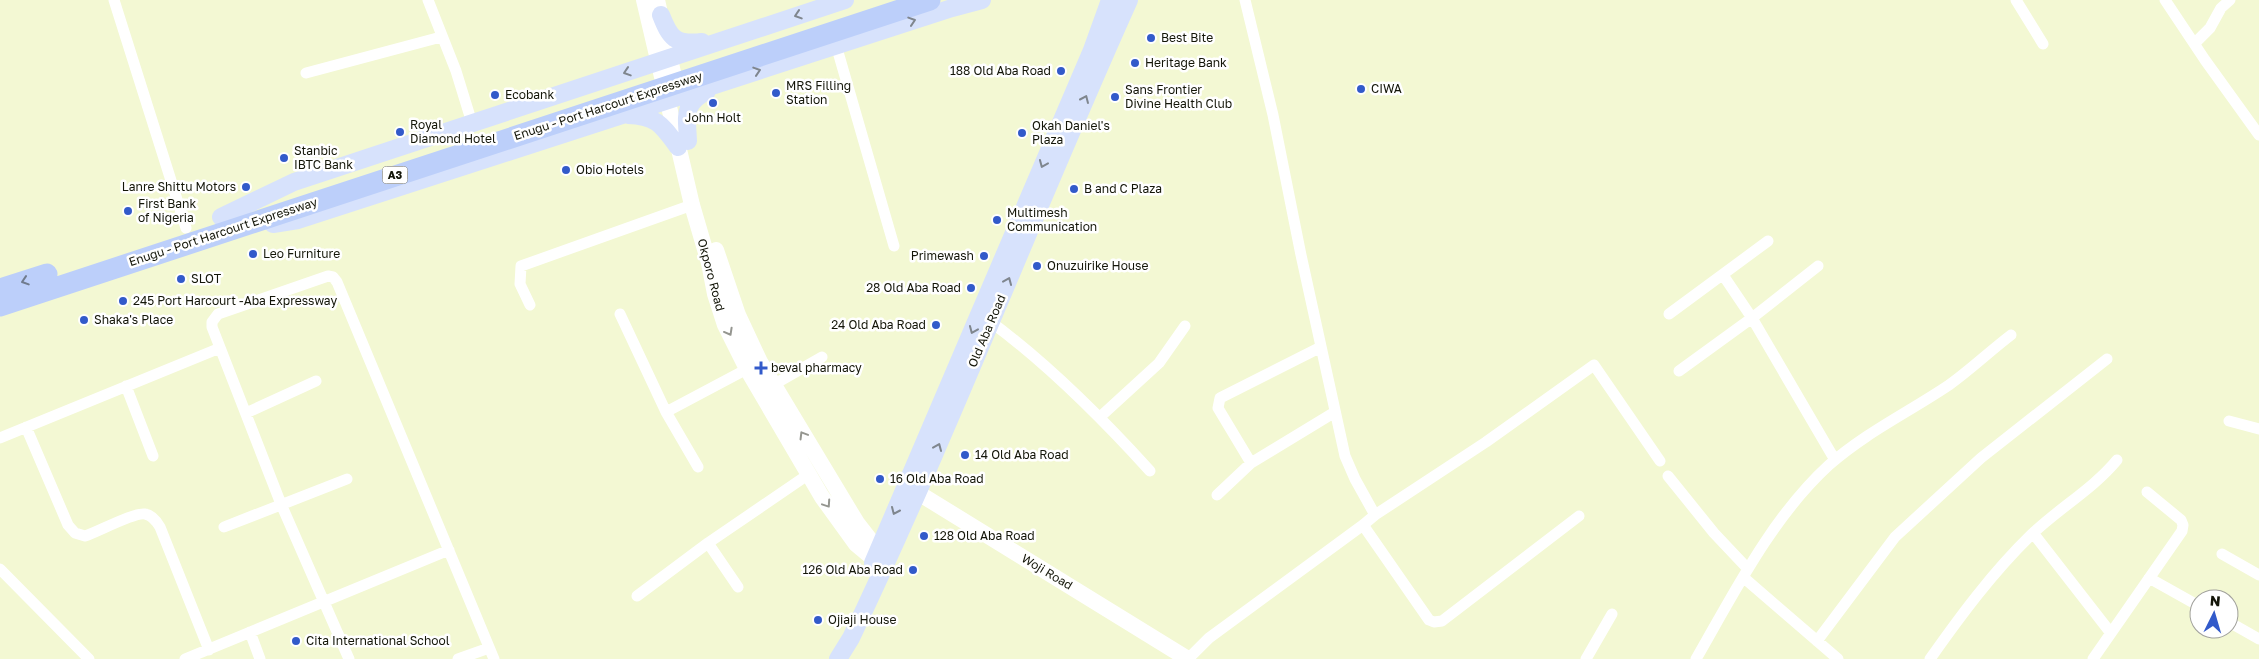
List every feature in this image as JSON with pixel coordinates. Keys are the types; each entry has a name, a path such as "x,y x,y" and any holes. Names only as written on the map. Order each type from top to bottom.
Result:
{"highway":[{"name":"Enugu - Port Harcourt Expressway","path":"0,306 581,109 890,0"},
{"name":"Enugu - Port Harcourt Expressway","path":"0,290 221,217 581,109 930,0"}],"main road":[{"name":"Okporo Road","path":"644,0 664,60"},
{"path":"221,217 294,182 845,0"},
{"path":"208,236 298,220 836,45 982,0"},
{"name":"Old Aba Road","path":"838,659 851,638 882,557 991,322 1125,2"},
{"name":"Old Aba Road","path":"913,489 1092,50 1125,2"},
{"name":"Okporo Road","path":"659,7 664,60 683,144 729,292 748,338 773,385 846,506 882,557"},
{"path":"659,7 667,30 675,39 682,43 732,37"},
{"path":"683,144 687,113 692,101 726,81"},
{"path":"620,115 642,116 657,121 683,144"},
{"name":"Okporo Road","path":"683,144 692,205 721,315 747,369 822,496 849,535 882,557"},
{"name":"Woji Road","path":"913,489 1188,659"},
{"name":"Old Aba Road","path":"824,659 882,557"}],"street":[{"path":"114,0 186,228"},
{"path":"428,0 456,71 472,123"},
{"path":"1245,0 1274,115 1334,412 1349,467 1375,515"},
{"path":"2016,0 2043,44"},
{"path":"2165,0 2195,43 2204,60 2259,134"},
{"path":"2195,43 2210,28 2221,8 2230,0"},
{"path":"306,73 441,37"},
{"path":"836,45 894,246"},
{"path":"530,305 520,284 521,266 692,205"},
{"path":"1669,314 1768,241"},
{"path":"1679,371 1752,318 1818,266"},
{"path":"1723,275 1752,318 1835,460"},
{"path":"349,659 281,504 212,327 212,322 218,314 320,277 333,277 337,282 494,659"},
{"path":"620,314 666,412 698,467"},
{"path":"991,322 1045,366 1100,417 1150,470"},
{"path":"1100,417 1159,363 1185,326"},
{"path":"1696,659 1745,573 1788,512 1818,476 1835,460 1877,430 1949,385 2011,335"},
{"path":"1250,463 1218,408 1220,398 1321,347"},
{"path":"0,438 220,348"},
{"path":"773,385 822,358"},
{"path":"1818,641 1895,537 1996,446 2107,359"},
{"path":"1188,659 1209,638 1375,515 1486,442 1594,365 1660,461"},
{"path":"666,412 747,369"},
{"path":"246,413 316,381"},
{"path":"126,386 153,456"},
{"path":"1217,495 1250,463 1334,412"},
{"path":"2229,421 2259,430"},
{"path":"26,427 68,525 75,533 85,536 136,515 146,514 153,518 160,527 208,650"},
{"path":"1930,659 1986,583 2032,533 2100,479 2117,460"},
{"path":"636,596 708,543 809,474"},
{"path":"1668,476 1745,573 1838,659"},
{"path":"224,527 347,479"},
{"path":"2093,659 2182,531 2183,525 2181,520 2147,492"},
{"path":"1364,525 1429,620 1434,622 1442,621 1579,516"},
{"path":"2032,533 2110,632"},
{"path":"708,543 738,587"},
{"path":"185,659 449,550"},
{"path":"2222,554 2259,574"},
{"path":"0,569 88,659"},
{"path":"2149,578 2189,600"},
{"path":"1586,659 1612,614"},
{"path":"2239,628 2259,639"},
{"path":"250,632 260,659"},
{"path":"458,659 490,648"}],"place":[{"name":"Best Bite","path":"1151,38"},
{"name":"Heritage Bank","path":"1135,63"},
{"name":"188 Old Aba Road","path":"1061,71"},
{"name":"CIWA","path":"1361,89"},
{"name":"MRS Filling Station","path":"776,93"},
{"name":"Ecobank","path":"495,95"},
{"name":"Sans Frontier Divine Health Club","path":"1115,97"},
{"name":"John Holt","path":"713,103"},
{"name":"Royal Diamond Hotel","path":"400,132"},
{"name":"Okah Daniel's Plaza","path":"1022,133"},
{"name":"Stanbic IBTC Bank","path":"284,158"},
{"name":"Obio Hotels","path":"566,170"},
{"name":"Lanre Shittu Motors","path":"246,187"},
{"name":"B and C Plaza","path":"1074,189"},
{"name":"First Bank of Nigeria","path":"128,211"},
{"name":"Multimesh Communication","path":"997,220"},
{"name":"Leo Furniture","path":"253,254"},
{"name":"Primewash","path":"984,256"},
{"name":"Onuzuirike House","path":"1037,266"},
{"name":"SLOT","path":"181,279"},
{"name":"28 Old Aba Road","path":"971,288"},
{"name":"245 Port Harcourt -Aba Expressway","path":"123,301"},
{"name":"Shaka's Place","path":"84,320"},
{"name":"24 Old Aba Road","path":"936,325"},
{"name":"beval pharmacy","path":"761,368"},
{"name":"14 Old Aba Road","path":"965,455"},
{"name":"16 Old Aba Road","path":"880,479"},
{"name":"128 Old Aba Road","path":"924,536"},
{"name":"126 Old Aba Road","path":"913,570"},
{"name":"Ojiaji House","path":"818,620"},
{"name":"Cita International School","path":"296,641"}]}
